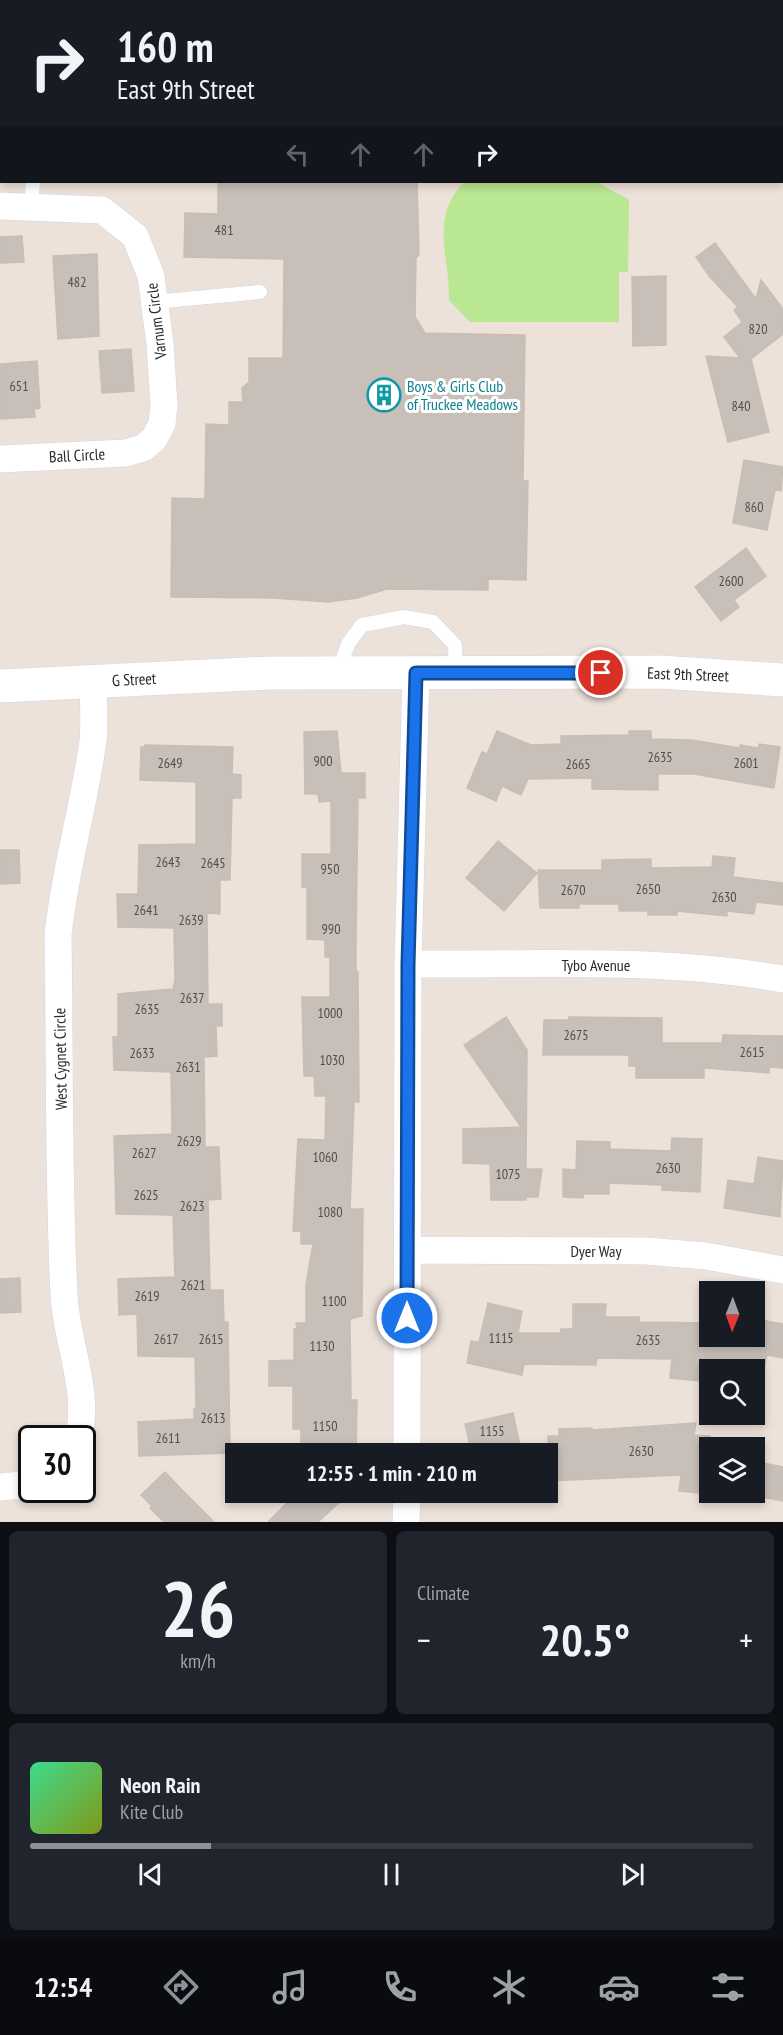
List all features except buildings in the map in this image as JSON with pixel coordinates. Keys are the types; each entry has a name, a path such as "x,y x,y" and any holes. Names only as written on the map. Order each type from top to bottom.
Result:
{"street":[{"name":"Varnum Circle","path":"0,206 32,194 102,210 135,236 151,276 164,405 162,424 150,441"},
{"name":"Ball Circle","path":"0,459 126,453 142,448 150,441"},
{"name":"East 9th Street","path":"269,673 661,672 783,680"},
{"name":"G Street","path":"0,686 269,673"},
{"path":"407,1443 408,964 416,673"},
{"name":"West Cygnet Circle","path":"81,1425 80,1395 64,1297 58,935 63,884 81,806 93,738 93,681"},
{"name":"Tybo Avenue","path":"408,964 679,966 734,970 783,980"},
{"name":"Dyer Way","path":"407,1250 646,1251 706,1256 783,1270"},
{"path":"0,1487 18,1485"},
{"path":"406,1503 406,1522"}],"lane":[{"path":"154,302 260,292"},
{"path":"338,673 348,644 362,625 404,617 433,621 455,645 456,673"}],"green space":[{"path":"463,183 599,183 629,200 628,272 619,272 619,322 470,322 449,300 444,224 453,196"}],"place":[{"name":"Boys & Girls Club of Truckee Meadows","path":"384,395"}],"route":[{"path":"407,1318 408,964 416,673 601,673"}]}
